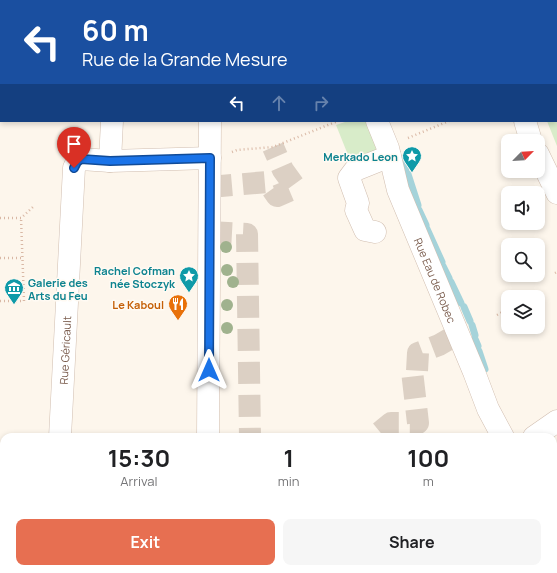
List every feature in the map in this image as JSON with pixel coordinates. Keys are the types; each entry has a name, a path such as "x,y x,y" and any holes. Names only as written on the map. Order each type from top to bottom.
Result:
{"street":[{"path":"112,122 110,161 210,158"},
{"path":"208,433 210,122"},
{"name":"Rue Eau de Robec","path":"376,122 389,152 398,190 488,408 501,433"},
{"path":"524,122 529,134"},
{"path":"375,232 365,230 356,210 358,203 349,178 355,170 389,152"},
{"name":"Rue Géricault","path":"60,433 74,168 77,162 81,159 110,161"},
{"path":"545,168 557,193"},
{"path":"540,433 557,421"}],"path":[{"path":"210,158 237,150 273,147 336,122"},
{"path":"389,152 403,140 447,122"},
{"path":"0,301 24,301 21,218 32,206"},
{"path":"0,218 21,218"},
{"path":"0,258 22,258"},
{"path":"497,315 501,313"}],"green space":[{"path":"345,122 367,122 380,154 352,165 336,125"},
{"path":"547,122 557,122 557,146"}],"waterway":[{"path":"403,160 406,169"},
{"path":"408,174 418,205"},
{"path":"419,210 426,225"},
{"path":"427,229 442,262"},
{"path":"443,266 449,278"},
{"path":"451,282 461,303"},
{"path":"464,307 470,321"},
{"path":"472,325 475,335"},
{"path":"475,339 478,346"},
{"path":"479,351 485,369"}],"tunnel":[{"path":"210,187 267,182 277,196 296,188 283,170 273,147"},
{"path":"210,232 247,234 250,433"},
{"path":"380,432 391,423 418,423 412,371 417,371 418,353 439,345 458,334"}],"place":[{"name":"Merkado Leon","path":"412,173"},
{"name":"Rachel Cofman née Stoczyk","path":"189,293"},
{"name":"Galerie des Arts du Feu","path":"14,305"},
{"name":"Le Kaboul","path":"178,321"}],"route":[{"path":"74,168 77,162 81,159 110,161 210,158 209,370"}]}
